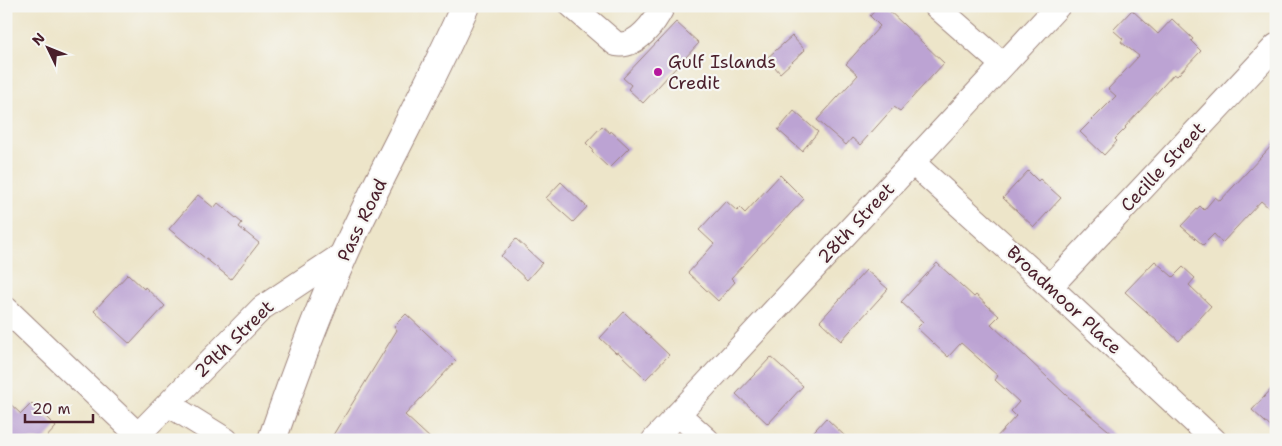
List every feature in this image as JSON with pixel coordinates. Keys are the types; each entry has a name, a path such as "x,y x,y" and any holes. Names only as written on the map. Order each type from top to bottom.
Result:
{"main road":[{"name":"Pass Road","path":"272,440 302,354 346,252 440,63 465,6"}],"street":[{"path":"572,6 616,44 621,45 632,42 645,32 663,6"},
{"path":"936,6 1003,65"},
{"name":"28th Street","path":"654,440 1003,65 1047,10"},
{"name":"Cecille Street","path":"1050,287 1276,46"},
{"name":"Broadmoor Place","path":"912,162 1214,440"},
{"name":"29th Street","path":"135,437 262,308 346,252"},
{"path":"6,309 135,437"},
{"path":"168,404 225,440"},
{"path":"678,414 706,440"}],"building":[{"path":"879,6 884,6 944,63 900,111 894,107 860,145 852,138 846,145 817,120 858,75 846,64 880,26 870,16"},
{"path":"1132,10 1158,34 1172,19 1193,39 1191,41 1201,51 1177,76 1174,74 1125,127 1115,139 1117,141 1104,155 1080,132 1116,96 1108,89 1139,56 1121,42 1123,39 1113,30"},
{"path":"676,22 699,43 643,103 628,89 631,85 623,78"},
{"path":"792,36 805,50 780,73 767,58"},
{"path":"794,111 818,132 802,151 778,130"},
{"path":"602,126 610,133 611,131 629,148 609,168 592,152 593,150 586,143"},
{"path":"1276,141 1276,214 1261,201 1222,243 1214,234 1203,245 1181,226 1200,206 1204,210 1215,197 1220,201"},
{"path":"1028,171 1061,198 1034,227 1003,198"},
{"path":"780,175 804,199 731,278 735,282 718,301 688,273 714,244 699,230 726,201 737,211 740,208 745,213"},
{"path":"561,182 587,207 573,222 546,198"},
{"path":"198,195 214,208 218,203 242,223 239,227 259,243 231,279 169,229"},
{"path":"516,239 542,263 527,280 501,256"},
{"path":"1155,261 1173,277 1183,267 1195,278 1189,285 1211,306 1179,341 1125,292"},
{"path":"937,263 974,297 976,295 999,316 991,324 1066,395 1120,440 994,440 1016,416 1011,411 1019,402 995,380 998,376 961,343 948,357 917,328 923,322 901,302"},
{"path":"866,270 888,289 841,341 820,321"},
{"path":"128,274 165,306 130,344 94,311"},
{"path":"624,312 669,355 646,379 618,352 616,353 600,338"},
{"path":"406,314 456,361 405,415 432,440 330,440 397,330 394,326"},
{"path":"771,357 803,386 768,424 736,394"},
{"path":"1276,384 1276,432 1252,410"},
{"path":"6,400 21,414 32,403 56,427 44,440 6,440"},
{"path":"826,418 849,440 806,440"}],"place":[{"name":"Gulf Islands Credit","path":"658,72"}]}
